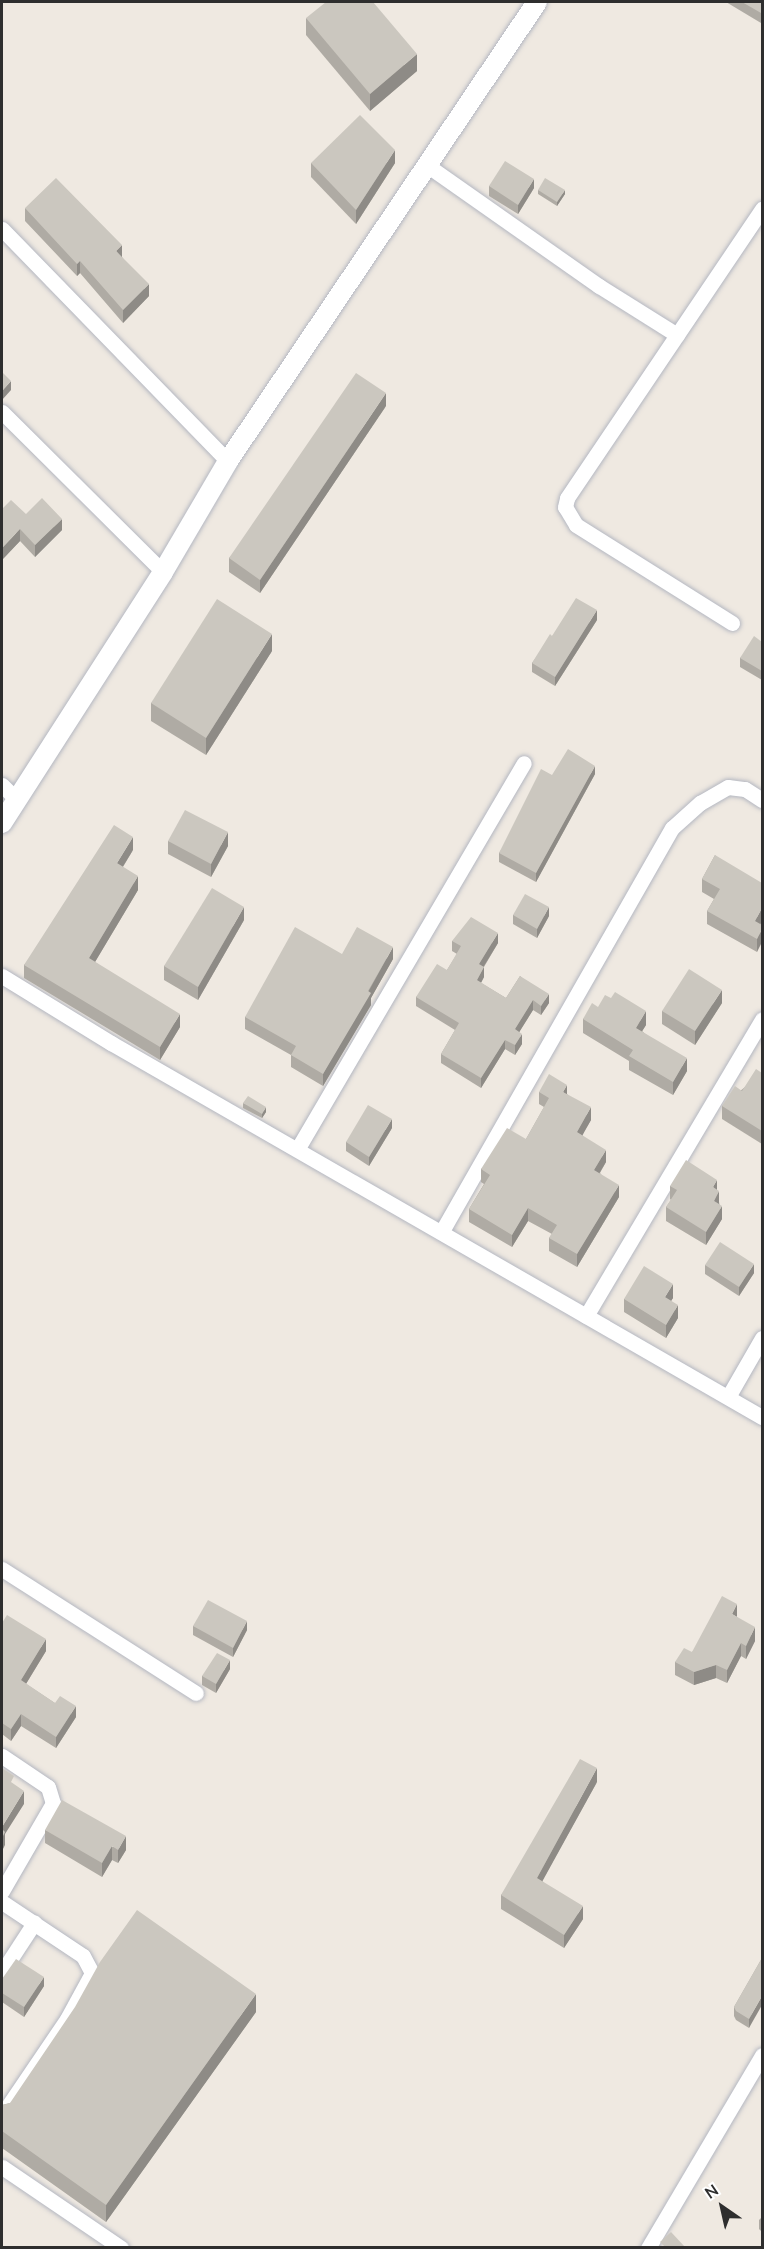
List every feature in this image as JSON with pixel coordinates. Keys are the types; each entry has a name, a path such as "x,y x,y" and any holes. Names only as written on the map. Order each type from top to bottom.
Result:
{"street":[{"path":"2,823 163,572 228,461 537,2"},
{"path":"428,166 599,286 677,335"},
{"path":"732,623 576,525 565,507 567,498 762,209"},
{"path":"2,229 228,461"},
{"path":"2,412 163,572"},
{"path":"298,1148 524,763"},
{"path":"2,784 17,800"},
{"path":"442,1231 672,828 708,797 728,787 744,789 762,800"},
{"path":"2,976 111,1043 298,1148 762,1417"},
{"path":"586,1316 762,1019"},
{"path":"728,1397 762,1338"},
{"path":"2,1569 196,1692"},
{"path":"2,1756 48,1787 53,1803 2,1891"},
{"path":"2,1902 83,1956 92,1973 67,2019 2,2115"},
{"path":"2,1972 34,1923"},
{"path":"648,2247 762,2055"},
{"path":"2,2167 121,2247"}],"building":[{"path":"326,2 373,2 417,54 370,94 306,18"},
{"path":"742,2 762,2 761,13"},
{"path":"360,115 395,150 356,210 311,163"},
{"path":"505,161 534,179 518,205 489,186"},
{"path":"56,178 122,245 116,251 149,284 123,310 80,261 77,264 25,208"},
{"path":"545,178 565,190 557,202 538,190"},
{"path":"2,372 11,381 2,391"},
{"path":"356,373 386,393 260,580 229,558"},
{"path":"42,498 62,519 35,545 20,529 2,548 2,509 11,500 26,514"},
{"path":"576,598 597,610 555,677 532,663"},
{"path":"217,599 272,634 206,738 151,703"},
{"path":"754,636 762,642 762,671 740,658"},
{"path":"568,749 595,766 536,873 499,853 541,769 552,775"},
{"path":"185,810 228,832 211,864 168,841"},
{"path":"114,825 133,837 117,863 138,876 89,958 180,1014 160,1047 24,965"},
{"path":"715,855 762,883 762,908 755,921 762,925 762,929 757,939 707,911 720,889 702,879"},
{"path":"212,888 244,907 198,987 164,966"},
{"path":"525,894 549,907 537,929 513,915"},
{"path":"471,917 498,933 479,964 484,967 477,980 506,998 520,976 549,994 541,1006 533,1000 515,1029 522,1034 515,1045 505,1040 481,1078 441,1054 459,1023 416,997 437,964 447,970 461,946 452,941"},
{"path":"295,927 342,954 357,927 393,947 368,991 371,993 323,1074 291,1055 296,1046 245,1017"},
{"path":"689,969 722,990 695,1031 662,1011"},
{"path":"615,992 646,1011 636,1028 687,1058 673,1082 629,1056 633,1050 583,1019 592,1003 598,1007 605,995 611,998"},
{"path":"756,1069 762,1073 762,1131 722,1106 735,1086 742,1091"},
{"path":"549,1074 567,1085 563,1092 591,1107 577,1132 606,1150 594,1170 619,1185 577,1254 549,1238 557,1225 528,1208 512,1235 469,1209 490,1175 481,1169 507,1128 526,1139 549,1098 539,1092"},
{"path":"248,1096 266,1107 262,1114 243,1103"},
{"path":"368,1105 392,1119 369,1157 346,1142"},
{"path":"686,1160 717,1180 713,1187 719,1191 714,1201 722,1206 706,1232 666,1207 677,1190 670,1186"},
{"path":"720,1242 754,1264 739,1287 705,1265"},
{"path":"644,1266 673,1284 665,1297 678,1305 666,1325 624,1299"},
{"path":"722,1596 737,1604 732,1614 755,1627 746,1646 741,1643 727,1670 716,1665 694,1672 675,1662 684,1648 692,1652"},
{"path":"208,1600 247,1621 233,1648 193,1626"},
{"path":"7,1615 46,1639 21,1680 55,1703 60,1696 76,1706 56,1737 21,1714 11,1729 2,1723 2,1623"},
{"path":"217,1653 230,1660 216,1684 202,1676"},
{"path":"580,1759 597,1768 537,1878 583,1906 564,1935 501,1895"},
{"path":"2,1768 14,1776 11,1782 24,1791 2,1827"},
{"path":"62,1800 126,1836 118,1850 112,1846 102,1863 45,1830"},
{"path":"137,1910 256,1994 106,2205 2,2131 2,2105 10,2103 75,2007 100,1962"},
{"path":"762,1958 762,1996 749,2019 736,2011 734,2007"},
{"path":"16,1959 44,1977 24,2007 2,1993 2,1979"},
{"path":"671,2232 685,2247 665,2247 660,2242"}]}
